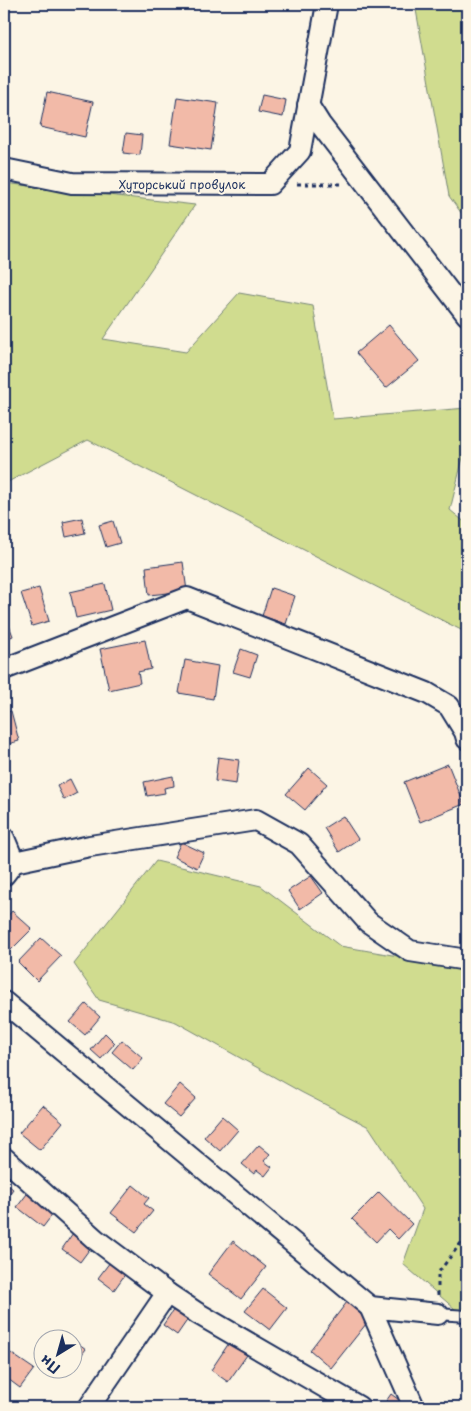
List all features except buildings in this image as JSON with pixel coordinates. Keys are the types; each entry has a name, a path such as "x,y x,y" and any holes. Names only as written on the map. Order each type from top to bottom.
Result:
{"street":[{"path":"270,184 300,151 328,4"},
{"path":"308,105 320,124 467,315"},
{"name":"Хуторський провулок","path":"4,169 72,183 270,184"},
{"path":"4,669 188,598 428,694 449,706 465,732 467,739"},
{"path":"4,838 9,869 90,846 256,820 299,844 368,922 410,952 467,960"},
{"path":"4,1002 370,1307 414,1407"},
{"path":"4,1158 95,1239 167,1293 197,1313 359,1407"},
{"path":"89,1407 167,1293"},
{"path":"370,1307 438,1314"}],"lane":[{"path":"438,1314 467,1316"}],"path":[{"path":"270,184 367,184"},
{"path":"438,1314 438,1273 467,1235"}],"green space":[{"path":"415,4 467,4 467,221 449,196"},
{"path":"4,183 195,205 103,339 186,352 239,293 313,306 333,419 467,408 467,441 450,510 467,524 467,633 88,440 4,484"},
{"path":"156,861 261,886 340,946 404,957 467,971 467,1312 455,1309 403,1264 423,1209 369,1127 301,1092 176,1022 99,1000 74,964"}]}
